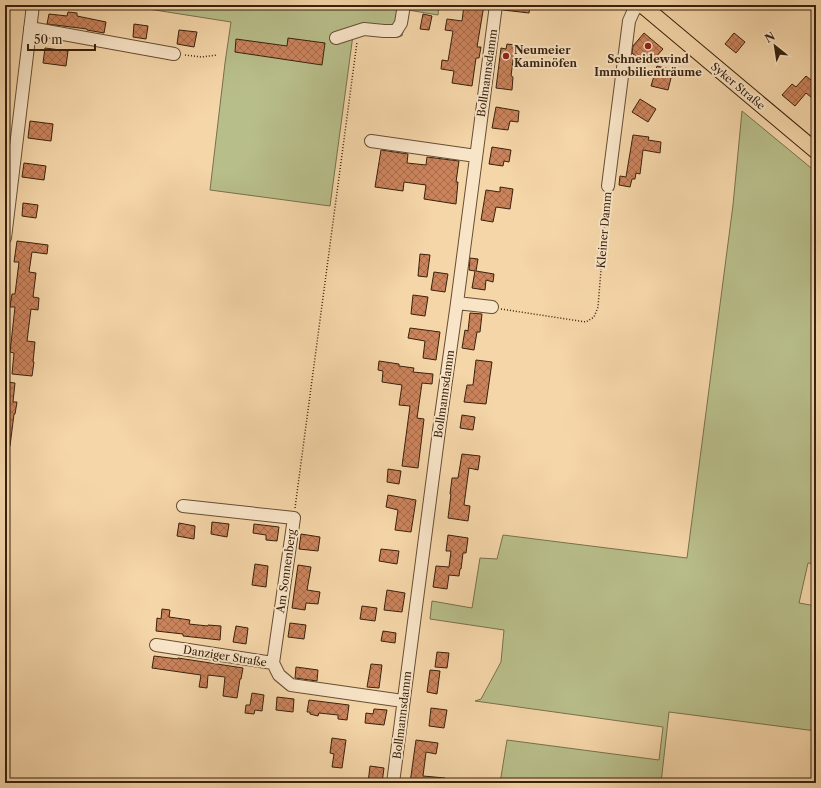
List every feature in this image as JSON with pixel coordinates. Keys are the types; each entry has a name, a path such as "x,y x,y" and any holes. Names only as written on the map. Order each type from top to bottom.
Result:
{"main road":[{"name":"Syker Straße","path":"642,5 816,151"}],"street":[{"path":"5,238 7,203 33,5"},
{"path":"336,38 364,29 396,31 401,22 404,5"},
{"name":"Bollmannsdamm","path":"393,783 496,5"},
{"name":"Kleiner Damm","path":"608,186 629,21 638,5"},
{"path":"30,28 174,54"},
{"path":"371,141 476,156"},
{"path":"457,303 492,308"},
{"name":"Am Sonnenberg","path":"183,506 294,518 273,663"},
{"name":"Danziger Straße","path":"156,645 273,663 279,676 291,684 403,701"}],"path":[{"path":"294,518 358,31"},
{"path":"174,54 201,57 217,55"},
{"name":"Kleiner Damm","path":"492,308 586,322 594,316 598,308 608,186"}],"green space":[{"path":"123,5 439,5 438,15 408,10 402,36 353,35 330,206 210,190 231,22"},
{"path":"742,111 816,172 816,564 808,563 799,603 816,606 816,731 669,712 661,783 500,783 507,740 659,760 663,727 475,701 481,699 501,662 504,630 430,619 432,601 472,608 480,558 497,559 503,535 687,558 733,205"}],"building":[{"path":"464,5 484,5 477,47 481,47 479,58 476,58 472,86 452,83 454,71 441,69 442,60 448,61 453,31 445,30 447,19 462,21"},
{"path":"503,5 530,5 529,13 503,10"},
{"path":"68,12 77,13 77,16 106,22 104,33 87,29 47,24 49,14 67,16"},
{"path":"423,14 432,16 429,30 420,29"},
{"path":"134,24 148,26 146,39 133,37"},
{"path":"179,30 197,32 194,47 177,44"},
{"path":"644,33 663,49 653,60 644,52 638,58 632,53 633,46"},
{"path":"734,33 745,42 736,53 725,44"},
{"path":"288,38 325,43 322,65 235,52 236,39 287,46"},
{"path":"507,44 515,45 511,76 513,77 512,90 496,88 501,48 506,49"},
{"path":"45,48 68,51 66,66 43,63"},
{"path":"657,66 673,70 668,90 651,86"},
{"path":"806,76 816,84 816,101 806,93 795,106 782,95 792,84 796,87"},
{"path":"640,99 656,109 648,122 632,112"},
{"path":"496,107 519,111 518,122 510,121 508,130 492,128"},
{"path":"30,121 53,124 51,141 28,138"},
{"path":"633,135 649,137 648,140 661,142 660,153 643,150 640,174 636,173 635,179 632,179 630,187 619,185 620,176 626,177"},
{"path":"492,147 511,150 509,162 504,161 503,166 489,164"},
{"path":"381,150 408,154 407,163 426,165 427,157 459,161 456,182 458,182 456,204 424,199 426,185 404,182 403,191 375,187"},
{"path":"24,163 46,166 44,180 22,177"},
{"path":"500,187 513,189 510,209 496,207 493,222 481,220 486,190 500,192"},
{"path":"23,203 38,205 36,218 22,216"},
{"path":"17,241 48,245 47,254 32,252 29,272 36,273 33,297 39,298 38,310 31,309 27,341 35,342 32,376 12,374 14,353 10,352 15,307 10,307 12,294 15,294 19,262 14,262"},
{"path":"420,254 430,255 427,277 418,276"},
{"path":"470,258 478,259 476,271 494,274 493,282 486,280 485,290 472,288 475,271 469,270"},
{"path":"434,272 448,274 445,292 431,290"},
{"path":"413,295 428,297 425,316 411,314"},
{"path":"470,313 482,314 480,332 477,332 474,350 462,348 465,330 468,331"},
{"path":"410,328 440,332 436,360 423,358 425,341 408,338"},
{"path":"476,360 492,362 486,404 464,402 467,385 473,385"},
{"path":"379,361 414,368 413,372 433,374 432,384 422,383 417,418 424,419 418,468 402,466 410,406 399,405 402,385 382,382 383,371 378,370"},
{"path":"5,382 15,383 13,402 17,402 10,446 5,446"},
{"path":"462,415 475,417 473,430 460,428"},
{"path":"462,454 480,456 478,470 469,468 464,505 470,506 468,521 448,518 452,478 458,478"},
{"path":"388,469 401,471 399,484 387,482"},
{"path":"388,495 416,500 411,532 395,530 398,510 386,507"},
{"path":"212,522 229,524 227,537 211,534"},
{"path":"179,523 195,526 194,539 177,536"},
{"path":"254,524 279,527 277,541 266,540 266,535 253,533"},
{"path":"301,534 320,537 318,551 299,549"},
{"path":"448,535 468,538 466,553 463,553 459,576 449,575 447,589 433,587 436,566 449,567 451,551 446,551"},
{"path":"381,549 399,551 397,564 379,561"},
{"path":"255,564 268,566 266,587 252,585"},
{"path":"298,565 311,567 307,590 320,592 318,604 306,603 305,610 292,608"},
{"path":"387,590 405,593 402,612 384,610"},
{"path":"362,606 377,608 375,621 360,619"},
{"path":"162,609 170,610 169,617 190,620 189,624 221,626 220,640 156,631 157,618 161,619"},
{"path":"290,623 306,625 304,639 288,637"},
{"path":"236,626 248,628 246,644 233,642"},
{"path":"383,631 396,633 395,643 381,641"},
{"path":"437,652 449,653 447,668 435,667"},
{"path":"154,656 178,658 243,668 237,698 223,696 225,677 208,675 207,688 199,687 201,675 152,668"},
{"path":"371,664 382,665 379,688 367,687"},
{"path":"296,667 318,670 317,681 295,678"},
{"path":"430,670 440,671 437,694 427,692"},
{"path":"252,693 264,695 262,711 255,710 254,714 245,713 246,705 250,705"},
{"path":"277,697 294,699 293,712 276,710"},
{"path":"309,700 349,705 347,720 338,719 338,715 319,713 318,716 310,714 310,712 307,712"},
{"path":"431,708 447,710 444,728 429,726"},
{"path":"374,709 387,710 384,725 365,723 366,713 373,714"},
{"path":"332,738 346,740 342,768 332,767 334,754 330,753"},
{"path":"416,740 438,743 436,754 426,752 423,776 445,778 445,783 410,783"},
{"path":"370,766 384,768 382,783 368,783"}],"place":[{"name":"Schneidewind Immobilienträume","path":"648,46"},
{"name":"Neumeier Kaminöfen","path":"506,56"}]}
